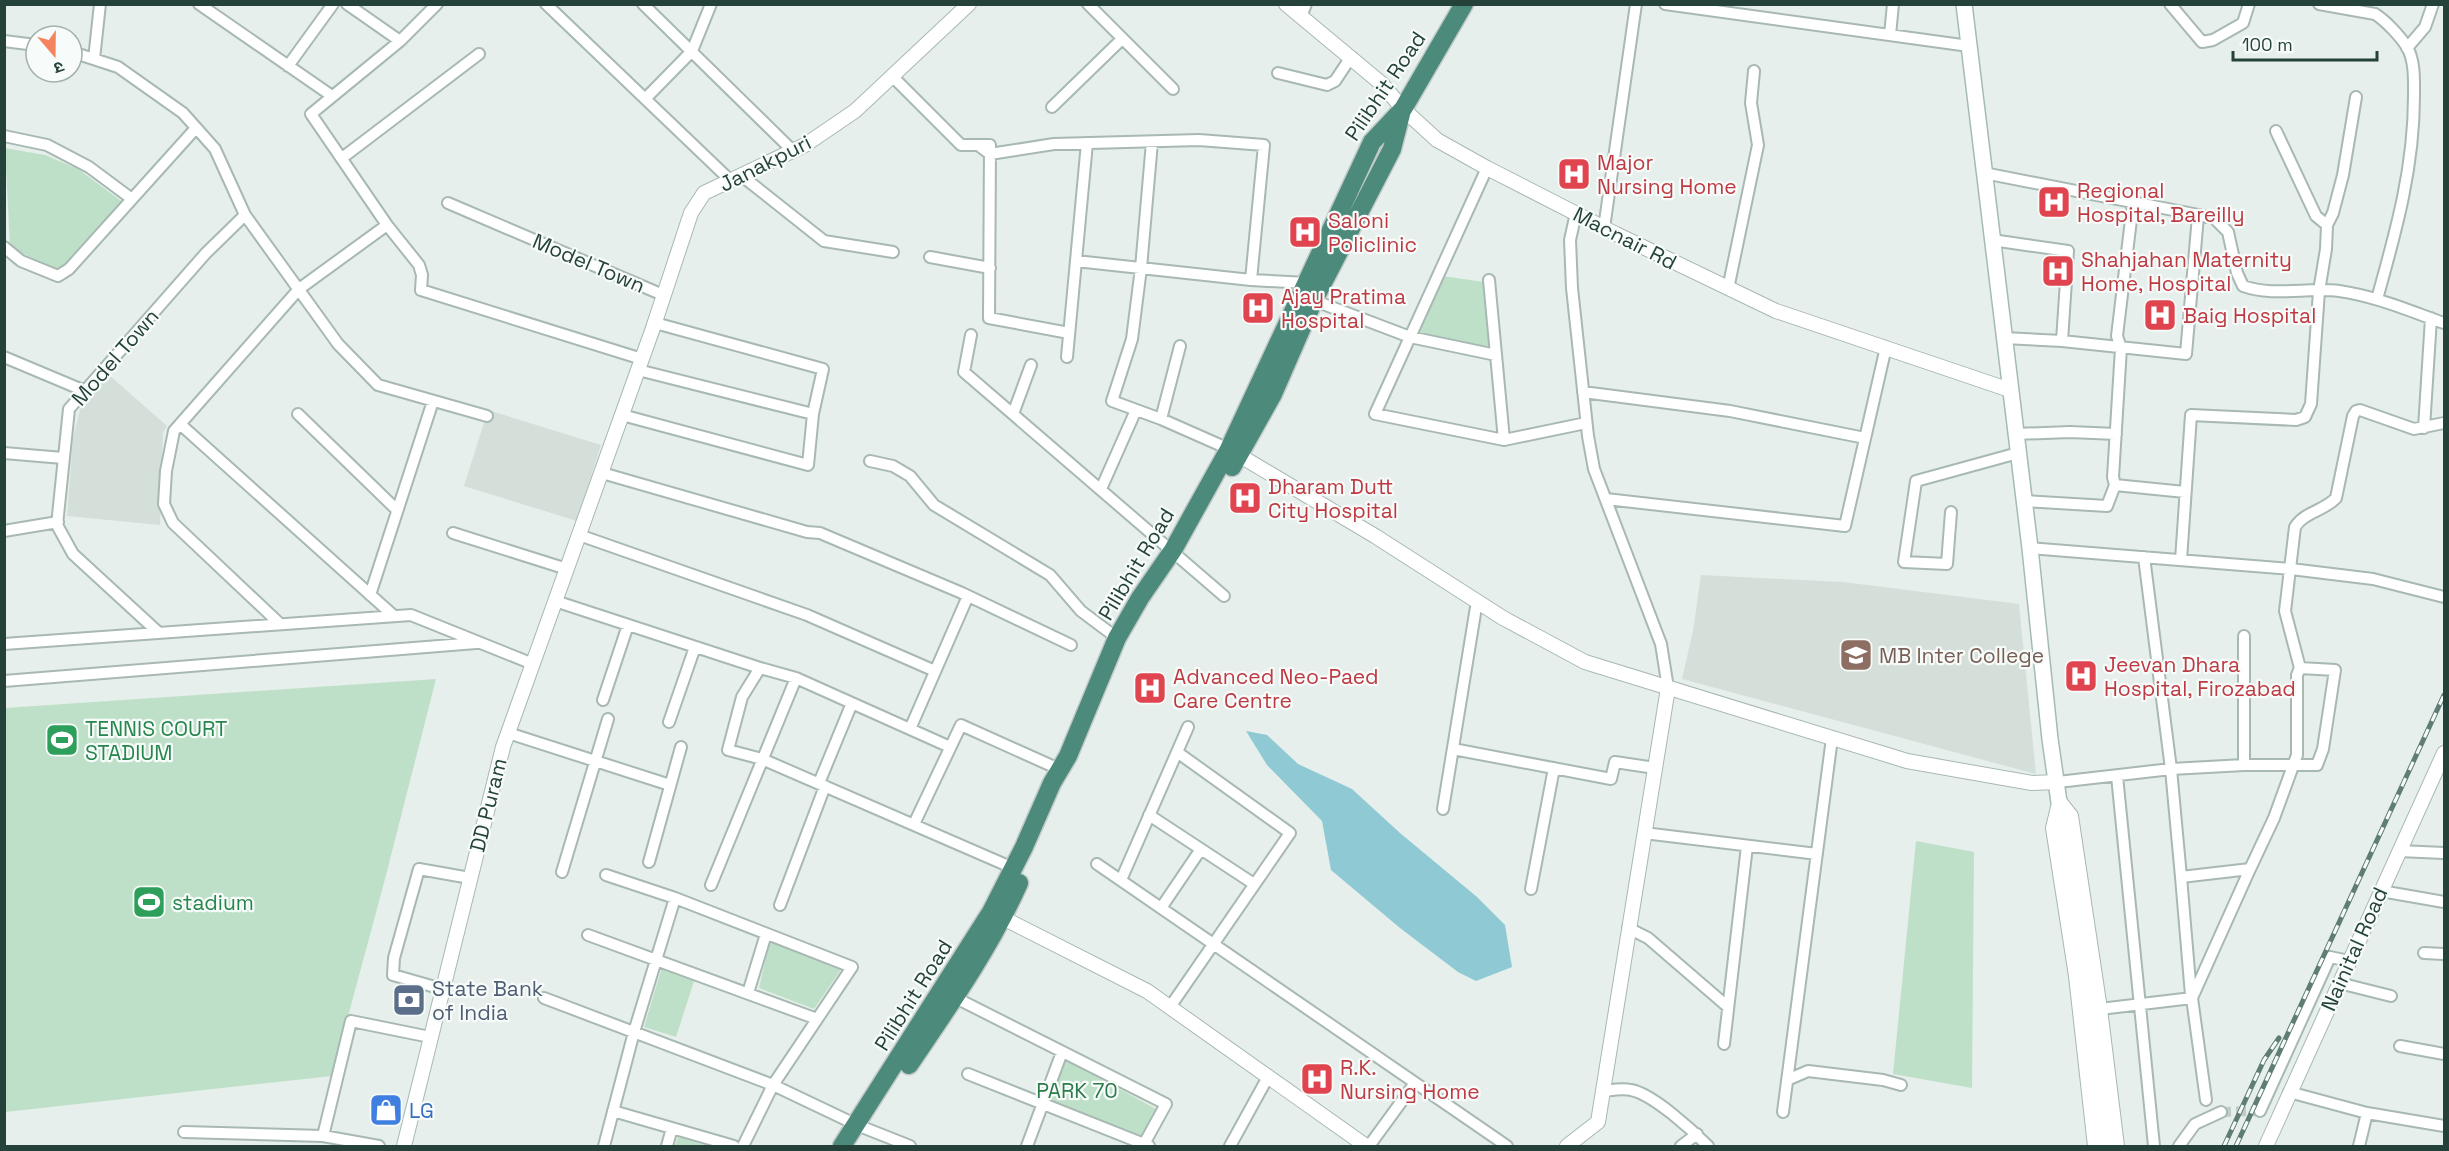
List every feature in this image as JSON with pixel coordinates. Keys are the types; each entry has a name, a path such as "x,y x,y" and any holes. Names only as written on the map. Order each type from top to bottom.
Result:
{"highway":[{"name":"Pilibhit Road","path":"842,1146 861,1127 949,994 997,915 1013,867 1052,783 1061,770 1117,638 1140,598 1176,553 1234,452 1307,293 1392,149 1403,109 1464,4"},
{"path":"997,915 1129,641 1176,553"},
{"path":"857,1146 861,1127"}],"main road":[{"path":"1964,4 2030,548 2050,739 2058,782 2108,1146"}],"street":[{"path":"94,59 100,4"},
{"path":"199,4 332,96"},
{"path":"288,66 333,4"},
{"path":"347,4 400,41"},
{"path":"437,4 400,41 312,114 387,225 419,265 422,275 421,290 640,364 813,414"},
{"path":"546,4 736,178 824,241 893,252"},
{"path":"643,4 793,151"},
{"path":"646,98 692,51 711,4"},
{"name":"Janakpuri","path":"602,473 691,213 704,193 793,151 855,111 969,4"},
{"path":"1088,4 1173,89"},
{"name":"Macnair Rd","path":"1286,4 1304,11 1382,84 1403,109 1437,140 1486,168 1776,311 2010,390"},
{"path":"1604,228 1636,4"},
{"path":"1665,4 1969,46"},
{"path":"1890,35 1893,4"},
{"path":"2169,4 2202,42 2212,40 2244,23 2249,4"},
{"path":"2319,4 2374,9 2407,48 2415,72 2414,126 2403,205 2377,300"},
{"path":"2407,48 2425,27 2433,4"},
{"path":"1052,106 1122,39"},
{"path":"4,41 24,44"},
{"path":"342,158 479,54"},
{"path":"84,56 118,68 183,113 215,149 245,215 338,344 378,385 487,416"},
{"path":"1278,74 1327,85 1335,81 1351,57"},
{"path":"1728,289 1758,145 1751,103 1754,71"},
{"path":"892,76 961,145 990,145 989,318 1069,333"},
{"path":"2181,561 2191,415 2296,420 2305,417 2311,404 2319,291 2326,249 2327,225 2333,213 2343,175 2356,97"},
{"path":"4,247 21,261 58,276 69,269 196,128"},
{"path":"2276,131 2316,216 2327,225"},
{"path":"4,136 47,145 89,167 132,199"},
{"path":"990,154 1054,144 1199,140 1264,145 1251,280"},
{"path":"1152,142 1132,339 1112,401 1161,419 1234,452 1375,536 1503,618 1585,662 1906,761 2032,783 2171,769 2244,765 2313,766 2319,763 2335,670 2300,668"},
{"path":"1066,357 1087,143"},
{"path":"1486,168 1375,414 1504,440 1586,423"},
{"path":"1984,173 2214,218 2228,232 2237,273 2243,286 2258,291 2338,291 2377,300 2445,323"},
{"name":"Model Town","path":"448,203 663,295"},
{"path":"2024,501 2107,506 2115,485 2121,348 2116,336 2133,203"},
{"path":"1567,1146 1598,1122 1668,688 1660,644 1594,469 1586,423 1572,288 1570,240 1576,213"},
{"name":"Model Town","path":"159,633 73,554 64,540 58,522 69,409 206,253 245,215"},
{"path":"2004,338 2062,341 2186,354 2198,216"},
{"path":"280,624 173,523 164,504 166,471 174,431 299,289 387,225"},
{"path":"1992,240 2068,251 2062,341"},
{"path":"930,257 990,268"},
{"path":"1076,261 1251,280 1307,293 1410,337 1496,355"},
{"path":"1489,280 1504,440"},
{"path":"2424,428 2431,318"},
{"path":"622,415 808,465 813,414 823,369 655,323"},
{"path":"971,335 964,372 1224,596"},
{"path":"1161,419 1180,346"},
{"path":"1606,499 1845,526 1886,347"},
{"path":"4,357 85,391"},
{"path":"1013,414 1031,365"},
{"path":"1583,392 1730,411 1865,438"},
{"path":"370,595 433,401"},
{"path":"1101,489 1136,410"},
{"path":"2192,998 2274,818 2291,766 2297,755 2297,675 2300,668 2285,611 2295,527 2300,519 2336,498 2353,416 2356,411 2360,410 2414,429 2445,423"},
{"path":"298,414 397,510"},
{"path":"180,424 394,616"},
{"path":"2015,434 2070,432 2116,434"},
{"path":"4,453 63,458"},
{"path":"1951,512 1947,564 1904,562 1916,481 2018,453"},
{"path":"870,461 893,466 910,476 934,505 1050,575 1081,611 1117,638"},
{"path":"602,473 807,532 820,533 968,596 1071,645"},
{"name":"DD Puram","path":"404,1146 508,734 602,473"},
{"path":"2115,485 2185,492"},
{"path":"4,531 58,522"},
{"path":"453,533 567,569"},
{"path":"579,535 807,615 935,671"},
{"path":"2030,548 2291,569 2373,579 2445,597"},
{"path":"2144,557 2171,769 2192,998 2206,1100"},
{"path":"910,729 968,596"},
{"path":"555,601 796,678 950,747"},
{"path":"1443,809 1477,601"},
{"path":"4,644 411,615 532,664"},
{"path":"603,700 628,625"},
{"path":"2244,636 2244,765"},
{"path":"4,681 479,643"},
{"path":"669,722 695,647"},
{"path":"760,668 742,698 728,750 762,759 1013,867"},
{"path":"711,885 796,678"},
{"path":"780,904 852,703"},
{"path":"562,872 608,719"},
{"path":"914,824 961,725 1061,770"},
{"path":"1120,880 1188,727"},
{"path":"508,734 670,785"},
{"path":"1783,1112 1832,738"},
{"path":"649,862 681,747"},
{"path":"1452,749 1611,779 1615,762 1655,768"},
{"path":"1170,1007 1290,833 1177,752"},
{"name":"Nainital Road","path":"2266,1146 2445,753"},
{"path":"1532,889 1554,768"},
{"path":"2117,776 2154,1146"},
{"path":"2060,802 2071,816 2100,1009 2117,1146"},
{"path":"2060,802 2053,828 2076,976 2095,1146"},
{"path":"1149,815 1254,884"},
{"path":"1644,833 1817,854"},
{"path":"1724,1044 1748,846"},
{"path":"1161,908 1201,849"},
{"path":"2399,851 2445,853"},
{"path":"1097,864 1507,1146"},
{"path":"2181,877 2250,868"},
{"path":"442,989 393,975 394,958 419,869 470,878"},
{"path":"606,875 675,898 852,967 773,1085 743,1146"},
{"path":"2381,891 2445,902"},
{"path":"604,1146 634,1032 675,898"},
{"path":"997,915 1147,991 1368,1146 1415,1083"},
{"path":"1628,928 1648,938 1728,1007"},
{"path":"588,934 817,1019"},
{"path":"748,993 766,934"},
{"path":"2424,953 2445,954"},
{"path":"2260,1111 2330,957 2349,961"},
{"path":"2339,983 2391,996"},
{"path":"949,994 1166,1104 1147,1145 968,1074"},
{"path":"544,998 773,1085 861,1127 910,1146"},
{"path":"2100,1009 2192,998"},
{"path":"323,1136 351,1021 430,1037"},
{"path":"2400,1047 2445,1053"},
{"path":"1027,1146 1062,1052"},
{"path":"1787,1080 1808,1071 1883,1080 1901,1085"},
{"path":"1230,1146 1268,1077"},
{"path":"1603,1091 1631,1090 1648,1096 1697,1134 1708,1146"},
{"path":"2289,1092 2367,1113 2445,1126"},
{"path":"614,1111 734,1146"},
{"path":"2178,1146 2195,1124 2221,1112"},
{"path":"2359,1146 2367,1113"},
{"path":"667,1146 672,1128"},
{"path":"184,1132 323,1136 379,1146"},
{"path":"1681,1146 1697,1134"}],"shaded area":[{"path":"108,374 167,426 163,433 160,525 67,516 73,439 80,409"},
{"path":"488,410 601,445 577,521 464,486"},
{"name":"MB Inter College","path":"1701,575 1843,582 2019,604 2036,774 1682,679 1693,631"}],"green space":[{"path":"5,148 45,155 78,169 124,203 58,271 10,247"},
{"path":"1442,276 1484,282 1491,350 1414,335"},
{"path":"436,679 332,1076 5,1112 5,708"},
{"path":"1916,841 1974,852 1972,1088 1893,1074"},
{"path":"770,939 842,968 814,1009 759,988"},
{"path":"662,967 695,978 676,1037 644,1027"},
{"name":"PARK 70","path":"1065,1059 1156,1109 1143,1140 1048,1101"},
{"path":"678,1137 707,1146 675,1146"}],"water":[{"path":"1246,731 1267,735 1298,764 1352,789 1400,833 1477,897 1505,925 1512,967 1476,981 1458,972 1400,928 1331,870 1322,821 1267,765"}],"tunnel":[{"path":"2221,1112 2260,1111"}],"railway":[{"path":"2236,1146 2444,695"},
{"path":"2224,1146 2264,1060 2279,1038"}],"place":[{"name":"Major Nursing Home","path":"1574,174"},
{"name":"Regional Hospital, Bareilly","path":"2054,202"},
{"name":"Saloni Policlinic","path":"1305,232"},
{"name":"Shahjahan Maternity Home, Hospital","path":"2058,271"},
{"name":"Ajay Pratima Hospital","path":"1258,308"},
{"name":"Baig Hospital","path":"2160,315"},
{"name":"Dharam Dutt City Hospital","path":"1245,498"},
{"name":"MB Inter College","path":"1856,655"},
{"name":"Jeevan Dhara Hospital, Firozabad","path":"2081,676"},
{"name":"Advanced Neo-Paed Care Centre","path":"1150,688"},
{"name":"TENNIS COURT STADIUM","path":"62,740"},
{"name":"stadium","path":"149,902"},
{"name":"State Bank of India","path":"409,1000"},
{"name":"R.K. Nursing Home","path":"1317,1079"},
{"name":"LG","path":"386,1110"}]}
